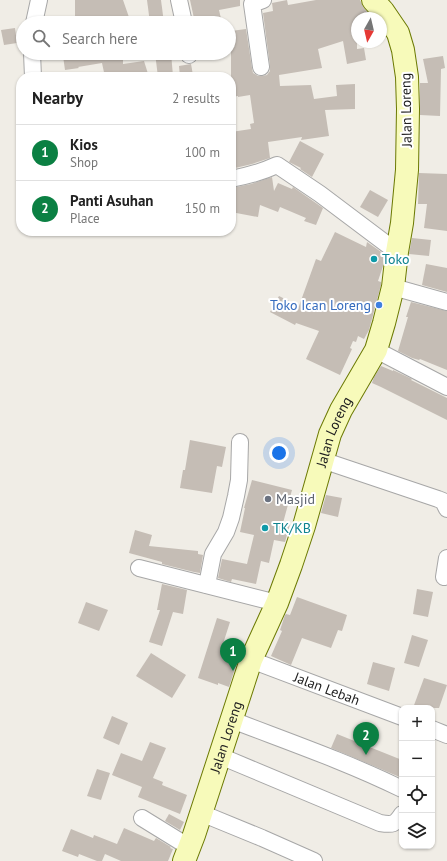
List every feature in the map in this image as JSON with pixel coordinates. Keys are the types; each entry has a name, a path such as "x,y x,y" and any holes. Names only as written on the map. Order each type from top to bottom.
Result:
{"street":[{"path":"36,16 39,0"},
{"path":"179,0 182,16"},
{"name":"Jalan Loreng","path":"187,854 251,660 277,603 304,526 330,434 341,410 376,350 393,287 402,223 407,170 407,77 403,50 398,33 383,11 373,0"},
{"path":"255,1 261,67"},
{"path":"32,60 33,72"},
{"path":"236,178 277,165 320,194 397,252"},
{"path":"393,287 447,302"},
{"path":"376,350 447,387"},
{"path":"207,584 213,554 226,532 231,518 239,480 240,442"},
{"path":"322,460 438,499 443,501 447,509"},
{"path":"444,577 447,558"},
{"path":"140,568 277,603"},
{"name":"Jalan Lebah","path":"251,660 399,716"},
{"path":"232,720 399,788"},
{"path":"435,730 447,735"},
{"path":"220,756 380,823 393,824 399,819"},
{"path":"201,813 314,861"},
{"path":"142,818 187,854"}],"building":[{"path":"75,0 123,0 129,16 75,16"},
{"path":"147,0 161,0 163,16 149,16"},
{"path":"190,0 240,0 240,6 219,10 220,16 193,16"},
{"path":"287,0 288,5 316,0 360,0 367,12 351,12 351,48 364,48 366,60 347,64 343,41 318,49 322,68 279,75 280,86 311,85 314,99 337,96 336,85 355,84 355,109 325,110 329,136 301,140 302,137 268,142 270,158 236,168 236,131 251,129 250,124 254,123 250,95 236,96 236,72 231,72 231,60 236,60 236,30 246,29 253,73 258,76 267,75 270,71 270,66 263,13 273,11 272,3"},
{"path":"15,28 16,43 4,45 1,30"},
{"path":"443,56 445,68 441,69 440,116 420,115 420,83 428,83 423,59"},
{"path":"64,60 123,60 123,64 144,61 147,72 104,72 102,63 65,70"},
{"path":"156,60 172,60 173,72 157,72"},
{"path":"191,64 192,72 180,72 179,66"},
{"path":"300,141 324,154 312,177 300,169 301,168 289,162"},
{"path":"419,173 447,174 447,231 424,228 427,204 418,204"},
{"path":"272,177 274,191 278,183 292,189 293,187 323,208 316,225 304,221 306,218 280,207 278,212 260,205 258,217 236,213 236,187"},
{"path":"370,190 388,200 378,217 360,207"},
{"path":"335,232 366,247 367,242 384,254 383,266 378,281 381,282 381,285 369,330 364,339 358,336 356,342 353,341 350,348 352,349 340,375 306,359 319,331 296,323 295,325 270,312 279,296 299,306 316,259 321,261"},
{"path":"412,238 431,240 429,256 409,254"},
{"path":"426,264 447,268 447,292 422,285"},
{"path":"411,302 447,311 447,370 420,359 412,358 398,351"},
{"path":"381,366 412,379 411,380 447,398 447,420 372,383"},
{"path":"190,440 226,447 222,467 217,466 212,493 180,488 183,470 185,470"},
{"path":"252,480 292,490 283,523 290,524 285,542 274,540 269,563 261,561 256,584 232,579 231,582 218,578 222,559 247,564 254,535 240,532 244,508"},
{"path":"326,495 342,498 338,517 321,513"},
{"path":"135,530 152,535 149,546 198,551 198,554 203,555 200,573 162,564 162,562 129,553"},
{"path":"162,584 187,590 183,614 173,612 162,646 149,642 160,610 157,610"},
{"path":"417,589 433,592 428,617 413,614"},
{"path":"297,597 347,615 342,631 338,630 331,648 302,638 291,665 271,656 282,631 280,630 285,615 290,615"},
{"path":"86,602 108,610 99,631 78,623"},
{"path":"217,618 230,622 221,650 239,656 229,687 198,678"},
{"path":"412,635 428,640 419,667 404,663"},
{"path":"151,653 186,675 172,698 136,676"},
{"path":"373,662 395,668 389,691 367,684"},
{"path":"424,678 447,685 439,708 435,708 435,705 414,705"},
{"path":"112,716 128,723 119,745 103,738"},
{"path":"337,734 399,759 399,777 331,748"},
{"path":"150,742 166,748 153,778 163,782 162,785 187,795 180,814 138,797 142,787 112,775 121,753 142,761"},
{"path":"97,769 110,773 101,800 87,796"},
{"path":"169,814 184,822 180,830 165,821"},
{"path":"124,828 154,841 156,838 171,847 170,848 173,849 168,861 121,861 105,854 102,861 97,861 79,854 78,857 62,851 71,829 93,838 94,835 117,844"}],"place":[{"name":"Toko","path":"374,259"},
{"name":"Toko Ican Loreng","path":"379,305"},
{"name":"Masjid","path":"268,499"},
{"name":"TK/KB","path":"265,528"},
{"name":"Kios","path":"233,671"},
{"name":"Panti Asuhan","path":"366,755"}]}
